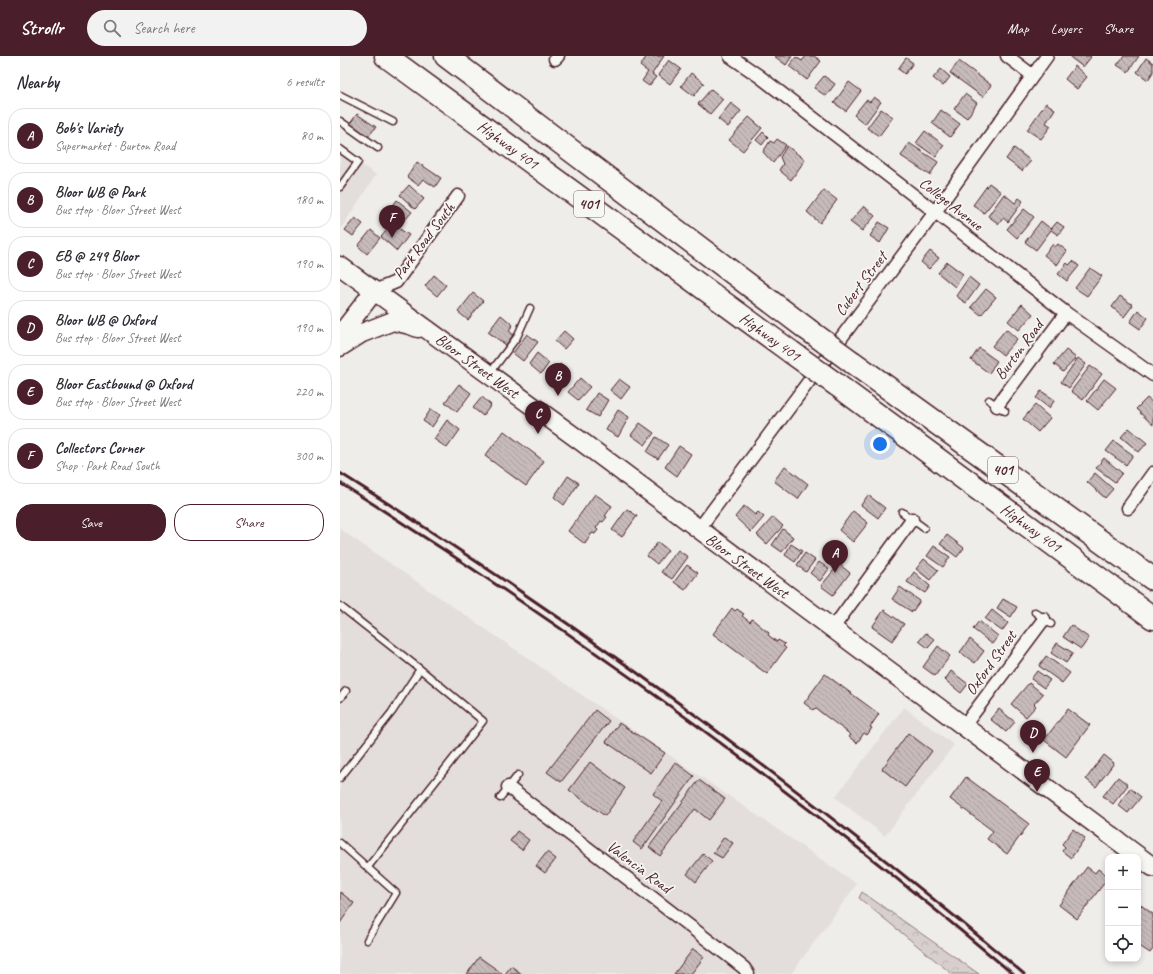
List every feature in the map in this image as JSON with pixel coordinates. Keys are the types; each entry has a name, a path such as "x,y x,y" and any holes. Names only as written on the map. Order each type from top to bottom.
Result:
{"highway":[{"name":"Highway 401","path":"386,56 1153,618"},
{"name":"Highway 401","path":"446,56 807,329 1153,579"}],"main road":[{"name":"Bloor Street West","path":"340,266 582,442 698,530 833,628 1153,867"},
{"name":"Park Road South","path":"340,335 374,291"},
{"path":"340,347 362,333 393,321 430,332"}],"street":[{"name":"College Avenue","path":"730,56 759,76 1066,313 1153,375"},
{"path":"1007,56 1032,75"},
{"name":"Cubert Street","path":"698,530 935,212 1047,56"},
{"name":"Park Road South","path":"374,291 396,282 458,196"},
{"name":"Burton Road","path":"997,406 1066,313"},
{"path":"1128,508 1153,473"},
{"path":"833,628 907,515"},
{"name":"Oxford Street","path":"964,726 1044,618"},
{"name":"Valencia Road","path":"508,787 744,968 748,974"}],"lane":[{"path":"340,95 393,122"},
{"path":"340,121 378,148"},
{"path":"340,149 358,162 340,187"},
{"path":"489,375 517,337 530,308"},
{"path":"907,515 924,528"},
{"path":"340,606 483,721 368,867"},
{"path":"340,778 392,712 420,669"},
{"path":"340,698 346,691"},
{"path":"500,798 518,775"},
{"path":"340,843 396,892 367,940"}],"shaded area":[{"path":"340,148 376,175 340,230"},
{"path":"340,529 857,884 791,974 340,974"},
{"path":"904,707 954,745 885,836 835,797"}],"green space":[{"path":"862,892 979,974 952,974 859,898"}],"building":[{"path":"647,56 664,56 652,74 656,77 649,86 642,81 648,72 640,66"},
{"path":"774,56 792,56 786,65"},
{"path":"806,56 814,56 821,61 807,80 789,66 796,57 802,61"},
{"path":"1072,56 1091,57 1083,67 1071,58"},
{"path":"1124,56 1139,56 1128,72 1117,65"},
{"path":"906,58 913,63 905,74 898,69"},
{"path":"1146,58 1153,63 1153,72 1148,80 1137,72"},
{"path":"669,60 681,69 670,84 658,75"},
{"path":"959,61 991,85 983,97 950,73"},
{"path":"1075,66 1087,77 1077,89 1065,79"},
{"path":"941,69 950,77 943,86 933,78"},
{"path":"691,73 704,83 694,96 681,86"},
{"path":"824,76 835,84 826,96 814,88"},
{"path":"849,82 861,91 846,111 834,103"},
{"path":"711,89 723,99 710,114 698,104"},
{"path":"965,94 977,103 967,118 954,109"},
{"path":"874,97 881,102 865,124 854,115 866,100 870,102"},
{"path":"731,103 741,111 728,127 718,119"},
{"path":"1046,103 1055,109 1046,123 1051,126 1041,139 1027,130"},
{"path":"881,109 893,117 879,136 867,128"},
{"path":"941,110 960,124 950,137 932,123"},
{"path":"357,114 376,127 367,138 349,125"},
{"path":"749,117 762,128 743,151 729,140"},
{"path":"925,131 944,145 936,157 916,143"},
{"path":"763,132 768,137 762,145 756,140"},
{"path":"777,139 786,145 773,163 763,152 770,141 774,143"},
{"path":"909,143 938,162 930,175 901,156"},
{"path":"787,146 805,160 791,180 779,170 783,164 780,157"},
{"path":"1014,148 1031,161 1022,171 1006,159"},
{"path":"417,162 441,178 435,187 423,179 418,185 407,177"},
{"path":"989,183 1001,192 984,213 973,205"},
{"path":"409,185 424,199 415,209 400,195"},
{"path":"824,190 837,200 820,223 807,212"},
{"path":"1004,194 1015,203 1019,198 1023,201 1008,222 1003,218 999,224 988,216"},
{"path":"397,200 412,212 404,221 390,209"},
{"path":"864,206 875,216 862,231 850,222"},
{"path":"1024,209 1034,217 1017,238 1007,229"},
{"path":"355,218 363,224 353,236 345,230"},
{"path":"1041,221 1051,229 1057,222 1064,227 1058,235 1051,230 1036,250 1025,242"},
{"path":"879,222 889,228 880,243 870,236"},
{"path":"392,224 409,235 397,251 381,237"},
{"path":"371,230 380,238 367,254 358,246"},
{"path":"1053,244 1055,247 1058,244 1067,251 1057,265 1044,255"},
{"path":"930,251 939,258 929,269 921,262"},
{"path":"1073,261 1079,266 1067,281 1058,274 1067,263 1069,265"},
{"path":"947,262 963,274 955,287 938,273"},
{"path":"1090,268 1102,276 1087,296 1075,288"},
{"path":"434,275 446,285 437,296 425,286"},
{"path":"969,277 979,285 966,303 956,296"},
{"path":"986,289 996,297 981,315 971,307"},
{"path":"473,293 483,301 468,320 458,312"},
{"path":"1120,296 1133,305 1124,317 1112,307"},
{"path":"1022,304 1033,314 1019,330 1008,321"},
{"path":"1138,310 1148,318 1140,329 1130,322"},
{"path":"501,315 513,325 509,330 513,335 506,345 488,332"},
{"path":"1006,329 1017,339 1003,355 992,346"},
{"path":"564,331 573,339 564,349 555,341"},
{"path":"527,334 538,342 523,361 513,353"},
{"path":"979,348 997,361 989,373 971,360"},
{"path":"1066,350 1076,358 1063,372 1054,364"},
{"path":"537,353 549,363 541,374 529,364"},
{"path":"1078,358 1086,364 1069,388 1061,382"},
{"path":"560,364 570,372 558,387 548,379"},
{"path":"1090,366 1102,374 1083,400 1071,391"},
{"path":"580,378 590,387 578,400 568,392"},
{"path":"619,379 630,387 621,399 610,390"},
{"path":"1104,379 1116,388 1098,410 1087,401"},
{"path":"459,384 471,393 457,412 445,402"},
{"path":"1041,391 1055,400 1049,408 1036,398"},
{"path":"597,393 608,400 598,417 586,410"},
{"path":"482,397 491,405 483,416 473,408"},
{"path":"1147,398 1153,403 1153,425 1136,409"},
{"path":"1035,405 1050,418 1038,432 1023,419"},
{"path":"431,409 440,415 432,427 423,421"},
{"path":"618,410 629,417 618,437 606,430"},
{"path":"447,420 460,430 447,448 434,439"},
{"path":"640,423 654,433 645,445 631,435"},
{"path":"1129,428 1147,443 1139,452 1121,437"},
{"path":"504,431 544,461 526,486 485,456"},
{"path":"656,437 668,445 658,459 647,452"},
{"path":"1114,441 1133,455 1126,465 1106,451"},
{"path":"679,446 691,454 677,476 665,467"},
{"path":"1104,458 1122,473 1115,482 1096,468"},
{"path":"785,466 808,484 798,499 774,481"},
{"path":"1095,473 1113,489 1105,498 1087,482"},
{"path":"568,476 579,483 564,505 554,497"},
{"path":"595,494 612,506 605,516 607,517 603,522 601,521 596,528 598,530 595,534 592,533 585,544 568,531"},
{"path":"868,495 885,508 878,518 861,505"},
{"path":"744,506 755,515 758,512 764,517 751,532 735,517"},
{"path":"627,509 637,516 622,537 612,530"},
{"path":"853,511 868,523 853,542 839,530"},
{"path":"773,517 783,526 767,544 757,535"},
{"path":"783,529 793,537 782,552 772,545"},
{"path":"947,535 964,548 957,557 940,544"},
{"path":"658,542 668,550 657,564 647,556"},
{"path":"791,544 802,551 795,562 785,555"},
{"path":"934,546 950,557 943,567 927,556"},
{"path":"678,550 688,557 672,579 661,572"},
{"path":"805,553 815,560 806,572 797,565"},
{"path":"924,559 938,570 930,580 916,569"},
{"path":"819,562 829,569 820,581 810,573"},
{"path":"839,564 850,573 833,595 821,586"},
{"path":"687,565 698,573 685,590 674,582"},
{"path":"914,572 930,586 925,593 907,582"},
{"path":"900,587 920,601 912,612 892,599"},
{"path":"1003,599 1017,607 1011,617 997,608"},
{"path":"732,608 735,611 737,609 744,614 742,616 750,622 752,619 769,633 768,635 777,642 778,640 785,644 783,646 786,648 767,674 713,634"},
{"path":"884,610 904,624 892,641 872,627"},
{"path":"992,610 1008,623 1002,631 985,619"},
{"path":"979,621 998,636 992,644 973,629"},
{"path":"1071,625 1089,638 1081,649 1063,637"},
{"path":"926,633 935,640 928,648 919,641"},
{"path":"970,639 984,651 975,663 960,652"},
{"path":"1057,643 1073,653 1066,663 1051,653"},
{"path":"938,646 950,656 935,676 923,667"},
{"path":"1046,656 1070,673 1062,683 1039,666"},
{"path":"951,671 968,684 961,693 945,680"},
{"path":"1037,671 1050,680 1044,688 1031,679"},
{"path":"825,674 879,714 870,727 872,728 867,735 864,733 857,743 849,737 851,735 815,708 813,710 804,703"},
{"path":"1029,683 1043,694 1034,704 1036,706 1026,717 1011,704"},
{"path":"999,709 1015,722 1006,732 990,719"},
{"path":"1068,709 1090,725 1066,757 1044,740"},
{"path":"595,710 609,721 561,782 547,772"},
{"path":"619,723 665,753 651,773 606,742"},
{"path":"908,733 932,751 905,787 882,769"},
{"path":"1104,755 1114,763 1096,787 1086,779"},
{"path":"590,762 625,788 605,816 569,790"},
{"path":"675,762 694,776 642,849 633,842 662,801 653,794"},
{"path":"966,777 1029,824 1007,854 987,839 993,831 950,799"},
{"path":"1118,777 1128,785 1113,804 1103,796"},
{"path":"699,780 725,799 709,820 695,809 660,856 649,847"},
{"path":"1130,788 1141,797 1128,813 1118,805"},
{"path":"1073,829 1085,838 1071,858 1062,851 1065,847 1062,844"},
{"path":"517,831 529,840 522,850 510,841"},
{"path":"724,837 733,843 722,858 713,853"},
{"path":"547,852 556,859 545,873 536,866"},
{"path":"703,854 712,861 696,882 687,874"},
{"path":"1087,867 1095,873 1098,869 1105,874 1105,882 1077,919 1059,905"},
{"path":"340,892 354,903 340,923"},
{"path":"1141,905 1153,914 1153,949 1150,953 1141,947"},
{"path":"693,949 704,957 691,974 674,974"},
{"path":"479,957 503,974 467,974"},
{"path":"511,966 522,974 505,974"}],"railway":[{"path":"340,473 518,589 691,712 860,840 1024,974"},
{"path":"340,483 428,539 514,597 685,717 769,779 851,843 1013,974"}],"place":[{"name":"Collectors Corner","path":"392,238"},
{"name":"Bloor WB @ Park","path":"558,396"},
{"name":"EB @ 249 Bloor","path":"538,434"},
{"name":"Bob's Variety","path":"835,573"},
{"name":"Bloor WB @ Oxford","path":"1033,753"},
{"name":"Bloor Eastbound @ Oxford","path":"1037,792"}]}
